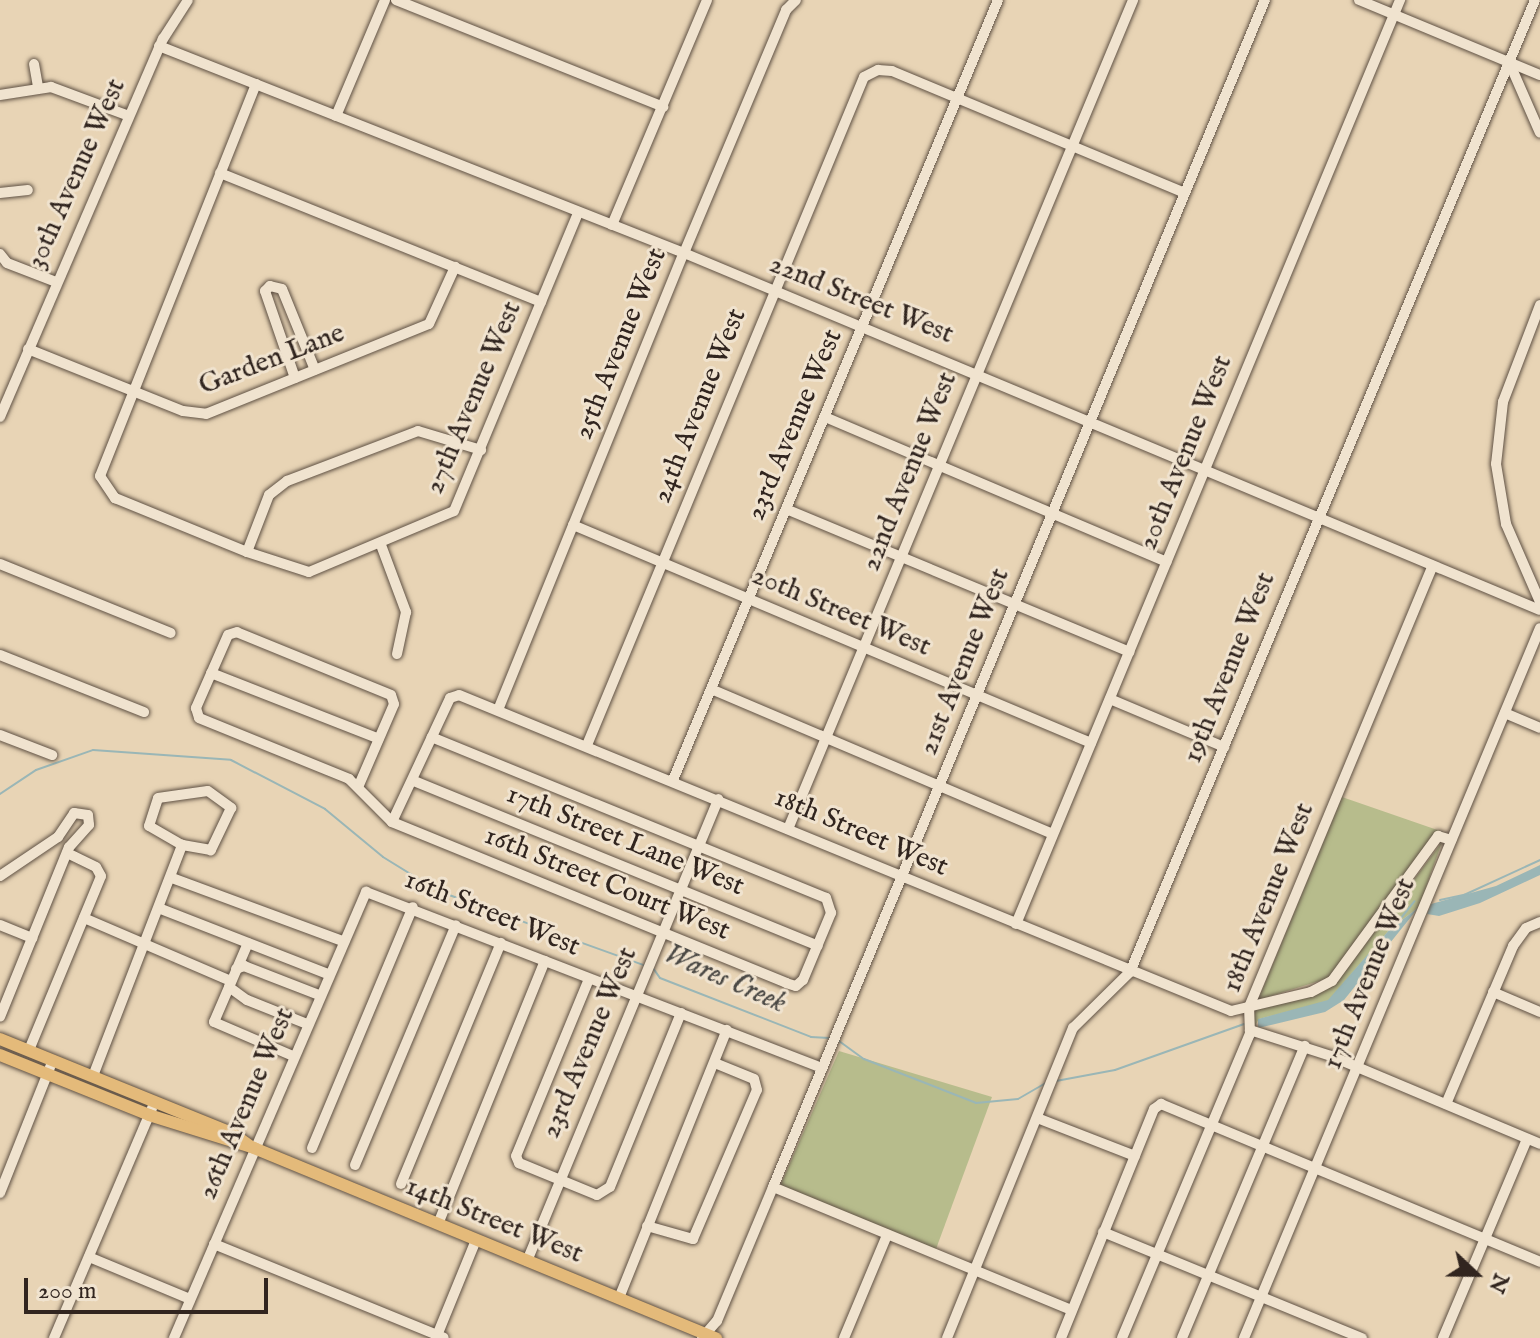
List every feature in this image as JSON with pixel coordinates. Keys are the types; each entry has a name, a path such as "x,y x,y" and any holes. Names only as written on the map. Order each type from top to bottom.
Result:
{"main road":[{"name":"14th Street West","path":"0,1039 232,1133 254,1148"},
{"name":"14th Street West","path":"0,1055 149,1115 254,1148 708,1337"}],"street":[{"name":"30th Avenue West","path":"0,417 159,46 188,0"},
{"path":"336,116 385,0"},
{"path":"396,0 663,107"},
{"path":"612,225 707,0"},
{"name":"25th Avenue West","path":"498,710 684,253 786,10 796,0"},
{"name":"23rd Avenue West","path":"673,780 998,0"},
{"name":"22nd Avenue West","path":"788,829 1133,0"},
{"name":"21st Avenue West","path":"708,1337 1265,0"},
{"path":"1359,0 1540,75"},
{"name":"20th Avenue West","path":"1016,924 1400,0"},
{"name":"19th Avenue West","path":"947,1338 1073,1028 1130,972 1535,0"},
{"name":"22nd Street West","path":"159,46 773,289 1540,610"},
{"path":"1509,62 1540,133"},
{"path":"34,64 38,86"},
{"name":"24th Avenue West","path":"587,745 858,86 871,72 885,69 957,98"},
{"path":"131,390 256,84"},
{"path":"0,95 38,86 73,93 129,116"},
{"path":"957,98 1185,193"},
{"path":"220,173 541,302"},
{"path":"0,193 28,190"},
{"name":"27th Avenue West","path":"131,390 100,468 102,483 115,498 247,552 309,572 381,545 454,511 578,213"},
{"path":"0,254 7,263 56,282"},
{"name":"Garden Lane","path":"28,349 131,390 206,414 429,324 455,267"},
{"path":"295,378 265,291 270,286 284,292 315,370"},
{"path":"1540,305 1503,402 1496,464 1506,524 1540,602"},
{"path":"825,417 1167,562"},
{"path":"247,552 269,495 287,481 418,431 481,450"},
{"path":"786,509 1129,652"},
{"name":"20th Street West","path":"573,525 1091,743"},
{"path":"381,545 406,612 397,654"},
{"path":"0,564 171,633"},
{"name":"18th Avenue West","path":"1122,1338 1211,1124 1249,1021 1433,566"},
{"name":"17th Avenue West","path":"1244,1338 1540,628"},
{"path":"359,785 393,698 231,633 211,673 197,715 359,785 392,822 414,781 432,737 831,903 818,946"},
{"path":"0,655 144,712"},
{"path":"211,673 379,739"},
{"path":"711,689 1053,834"},
{"name":"18th Street West","path":"432,737 454,695 498,710 673,780 1540,1144"},
{"path":"1110,699 1224,747"},
{"path":"1505,713 1540,728"},
{"path":"0,735 52,755"},
{"name":"17th Street Lane West","path":"414,781 818,946"},
{"path":"208,791 227,801 231,812 215,847 204,852 182,845 149,826 158,798 208,791"},
{"name":"23rd Avenue West","path":"527,1261 718,799"},
{"path":"0,876 62,834 74,813 86,813 89,825 72,841 0,1017"},
{"name":"16th Street Court West","path":"392,822 796,986 803,980 818,946"},
{"path":"62,834 72,841"},
{"path":"1249,1021 1332,981 1438,836 1451,840"},
{"path":"93,1076 146,948 182,845"},
{"path":"29,1050 101,872 67,853"},
{"path":"172,878 342,941"},
{"name":"26th Avenue West","path":"174,1338 361,896 368,891"},
{"name":"16th Street West","path":"368,891 822,1068"},
{"path":"312,1148 413,907"},
{"path":"161,909 328,974"},
{"path":"84,918 230,984 247,1000 307,1024"},
{"path":"1446,1104 1518,937 1540,922"},
{"path":"0,925 33,938"},
{"path":"355,1165 456,925"},
{"path":"248,943 214,1022 293,1056"},
{"path":"401,1184 501,943"},
{"path":"438,1224 545,961"},
{"path":"236,969 257,970 319,995"},
{"path":"589,979 517,1161 559,1180 605,1195 681,1013"},
{"path":"1493,992 1540,1012"},
{"path":"619,1298 727,1030"},
{"path":"1182,1338 1305,1046"},
{"path":"0,1193 53,1060"},
{"path":"647,1226 693,1239 757,1090 756,1082 715,1063"},
{"path":"54,1338 155,1101"},
{"path":"1061,1338 1135,1156 1161,1104 1540,1262"},
{"path":"1037,1118 1135,1156"},
{"path":"1443,1338 1527,1139"},
{"path":"773,1187 1072,1310"},
{"path":"1103,1232 1362,1338"},
{"path":"844,1338 887,1235"},
{"path":"214,1244 439,1337 476,1240"},
{"path":"89,1257 190,1299"}],"green space":[{"path":"1342,797 1449,834 1441,833 1329,978 1258,1000"},
{"path":"1442,842 1419,907 1390,929 1328,1001 1259,1019 1254,1027 1254,1010 1313,996 1335,985"},
{"path":"839,1051 992,1097 936,1249 780,1186"}],"water":[{"path":"1540,865 1540,875 1480,903 1439,916 1427,914 1431,904 1496,886"},
{"path":"1419,907 1344,1000 1325,1012 1258,1028 1258,1019 1328,1000 1390,929"}],"waterway":[{"name":"Wares Creek","path":"0,794 36,770 93,750 231,760 325,809 383,857 438,891 643,965"},
{"name":"Wares Creek","path":"1440,900 1464,895 1540,860"},
{"name":"Wares Creek","path":"1397,923 1415,901"},
{"name":"Wares Creek","path":"653,968 660,978 811,1037 829,1038"},
{"name":"Wares Creek","path":"1056,1081 1115,1070 1244,1024"},
{"name":"Wares Creek","path":"839,1041 864,1059 976,1103 1018,1099 1046,1083"}]}
